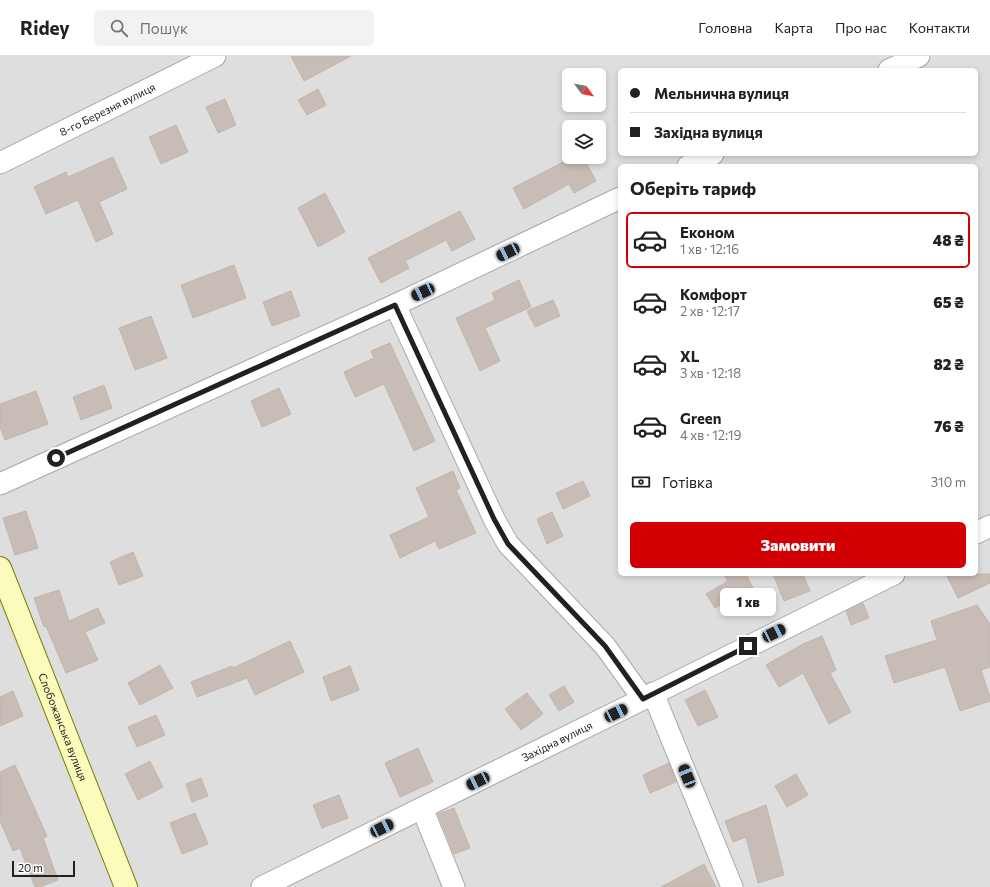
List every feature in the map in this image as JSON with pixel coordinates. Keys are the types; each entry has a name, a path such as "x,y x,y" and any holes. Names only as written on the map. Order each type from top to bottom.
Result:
{"street":[{"name":"8-го Березня вулиця","path":"0,163 215,56"},
{"path":"893,68 919,56"},
{"path":"692,164 709,156"},
{"path":"0,484 395,305 618,199"},
{"path":"395,305 494,519 508,544 605,646 648,696 732,887"},
{"path":"978,532 990,526"},
{"name":"Слобожанська вулиця","path":"0,568 126,887"},
{"name":"Західна вулиця","path":"262,887 890,576"},
{"path":"422,808 454,887"}],"shaded area":[{"path":"0,56 990,56 990,887 0,887"}],"building":[{"path":"291,56 351,56 304,81"},
{"path":"318,89 326,105 307,115 298,100"},
{"path":"225,99 236,125 218,133 206,107"},
{"path":"176,125 188,152 161,164 149,137"},
{"path":"113,157 127,189 99,202 113,234 96,242 78,200 46,214 34,187 66,172 68,177"},
{"path":"562,163 562,164 587,164 596,181 574,193 569,184 524,209 513,188"},
{"path":"325,193 345,232 318,247 298,208"},
{"path":"460,211 475,239 452,251 446,240 405,261 409,268 381,283 368,258"},
{"path":"234,265 246,298 193,318 181,285"},
{"path":"519,280 531,307 485,328 500,361 480,371 456,318 495,300 492,293"},
{"path":"291,291 300,316 272,326 263,302"},
{"path":"553,300 560,316 535,327 527,311"},
{"path":"151,316 167,358 135,370 119,328"},
{"path":"390,343 435,441 414,451 384,384 355,397 344,372 374,358 371,351"},
{"path":"104,385 112,408 81,420 73,397"},
{"path":"279,388 291,414 262,427 251,401"},
{"path":"36,391 48,424 5,440 0,427 0,404"},
{"path":"453,471 460,488 456,490 476,533 439,549 435,541 400,558 390,535 429,517 416,488"},
{"path":"583,481 590,496 563,509 556,493"},
{"path":"26,511 38,548 15,555 3,518"},
{"path":"552,512 563,536 547,544 537,519"},
{"path":"133,552 143,576 119,585 110,562"},
{"path":"978,574 990,574 990,583 958,598 947,576 978,576"},
{"path":"725,576 747,576 753,588 715,608 706,594 728,581"},
{"path":"774,576 804,576 810,591 784,601"},
{"path":"59,590 69,621 98,608 105,623 85,632 98,660 66,673 46,626 44,627 34,598"},
{"path":"863,603 869,618 851,625 846,611"},
{"path":"977,605 990,624 990,667 981,670 990,701 960,711 945,667 894,683 885,656 937,640 931,621"},
{"path":"822,636 836,670 830,673 851,712 829,724 803,673 779,687 766,665 803,644"},
{"path":"290,641 304,672 255,695 247,678 197,697 191,682 232,666 233,668"},
{"path":"160,665 173,688 140,705 128,683"},
{"path":"350,666 359,690 331,701 323,677"},
{"path":"564,686 574,702 559,711 549,695"},
{"path":"705,690 718,717 698,726 685,700"},
{"path":"13,691 23,716 0,726 0,697"},
{"path":"527,693 543,714 521,730 505,709"},
{"path":"156,715 165,735 137,747 128,727"},
{"path":"418,748 433,782 400,797 385,763"},
{"path":"150,761 163,787 138,800 125,774"},
{"path":"669,763 676,782 650,793 643,775"},
{"path":"15,765 47,836 43,838 58,880 40,887 35,887 20,848 13,851 0,821 0,772"},
{"path":"796,774 808,795 787,807 775,786"},
{"path":"201,778 208,796 192,802 186,784"},
{"path":"339,795 348,818 322,828 313,805"},
{"path":"766,805 784,875 758,883 746,837 733,842 725,821"},
{"path":"454,808 470,848 454,854 438,814"},
{"path":"195,813 208,844 182,854 170,823"},
{"path":"704,864 716,887 661,887"}],"route":[{"path":"56,458 395,305 494,519 508,544 605,646 643,699 748,646"}]}
